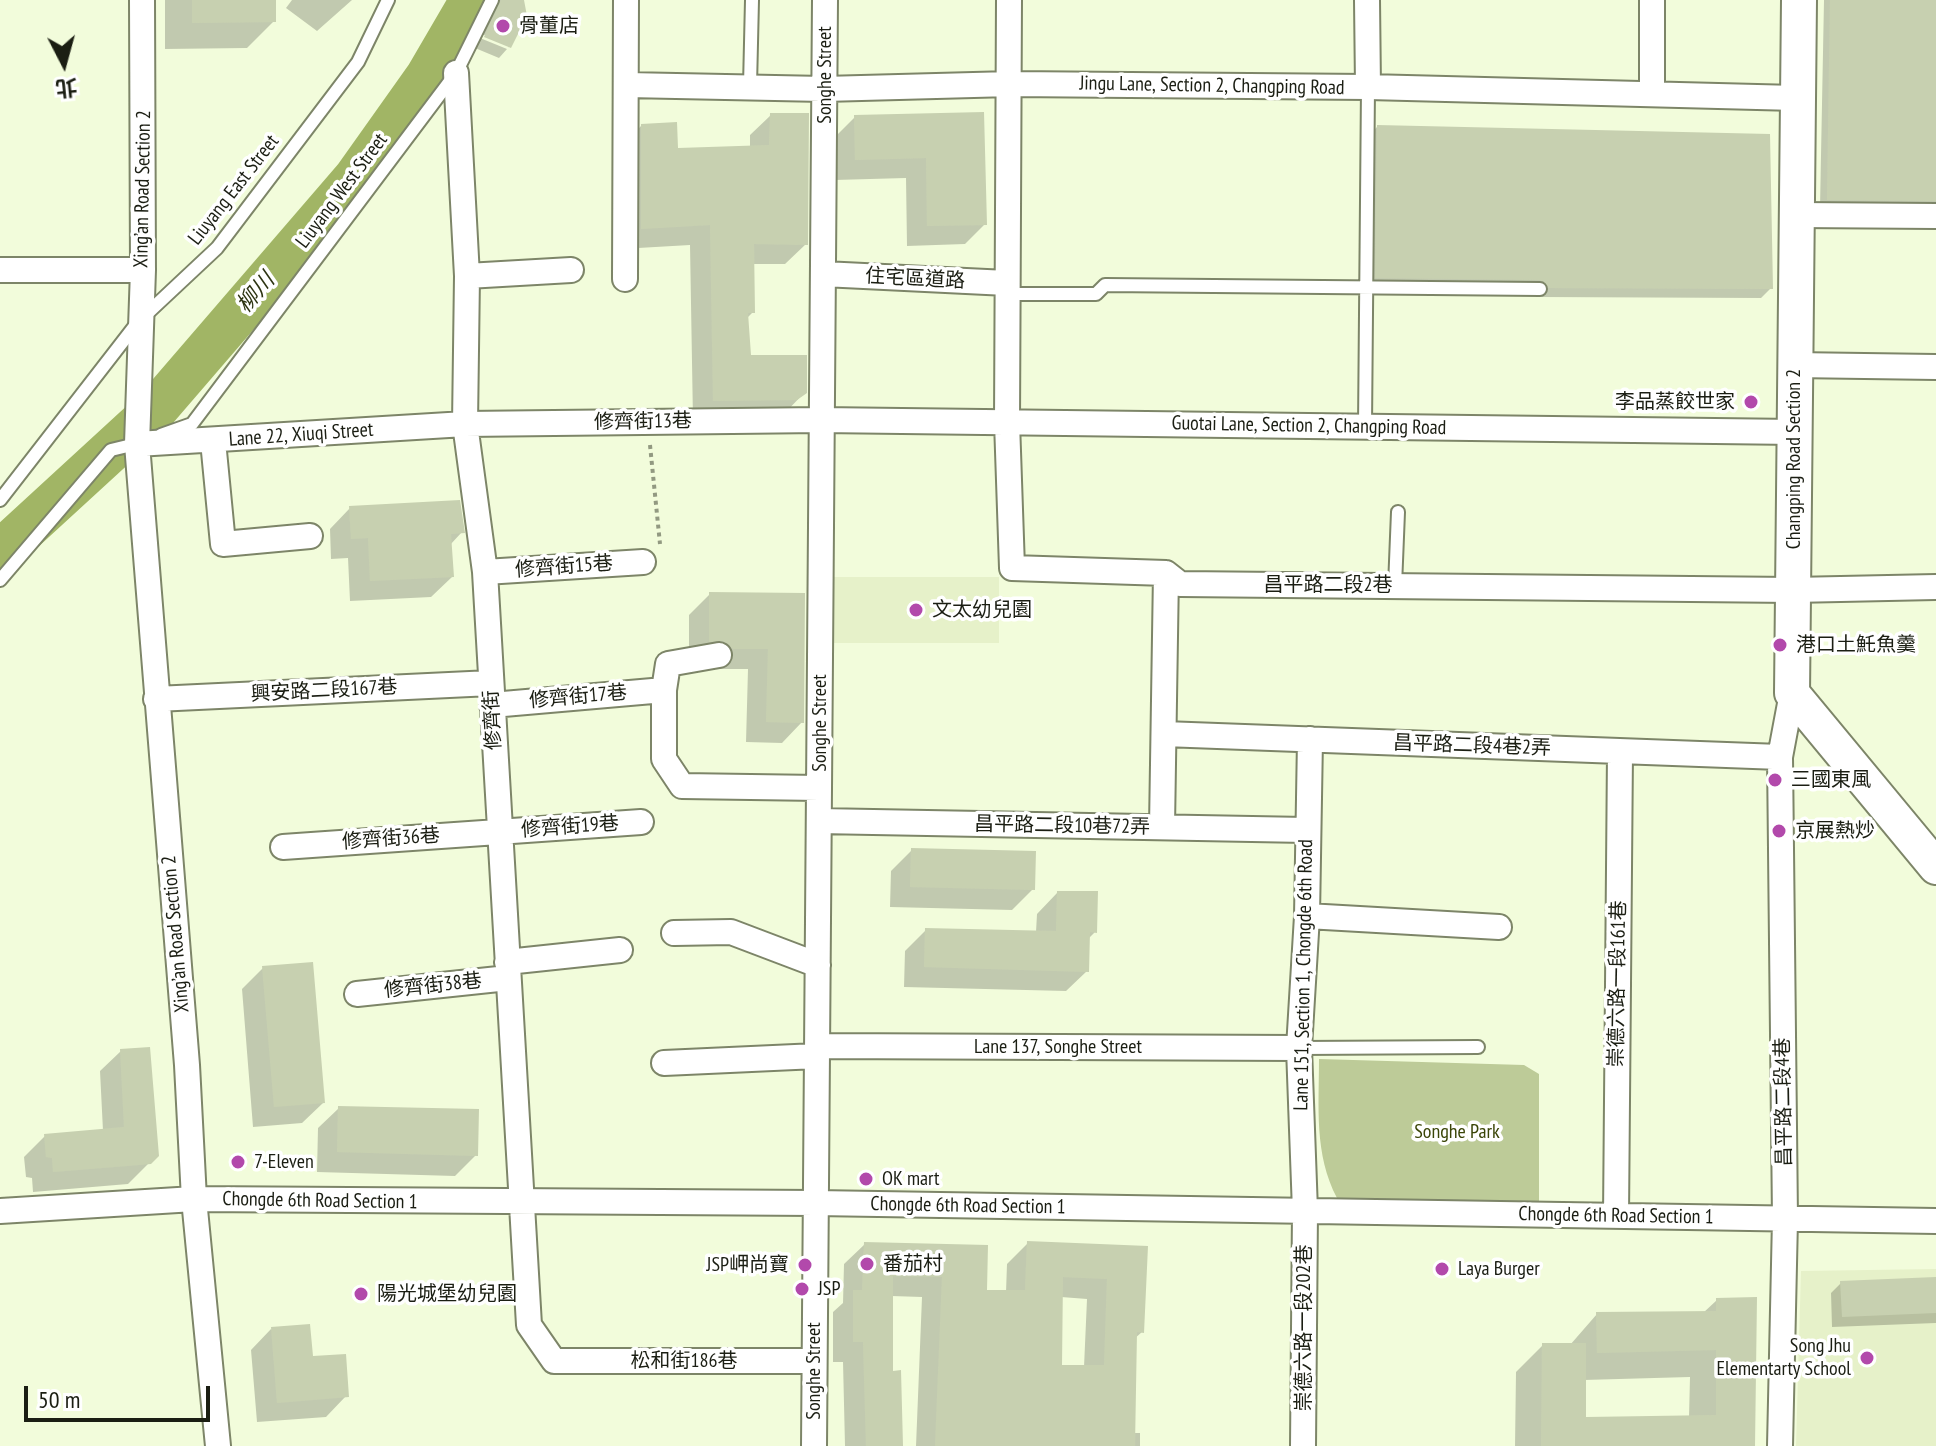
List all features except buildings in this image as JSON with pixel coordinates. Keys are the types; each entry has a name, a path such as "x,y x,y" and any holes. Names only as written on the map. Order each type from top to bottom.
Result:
{"street":[{"name":"Xing’an Road Section 2","path":"142,0 143,270 138,322 141,377 138,433 194,1199 218,1446"},
{"path":"625,279 626,0"},
{"name":"Songhe Street","path":"814,1446 825,0"},
{"path":"1007,422 1009,0"},
{"path":"1367,0 1368,87"},
{"path":"1652,0 1652,93"},
{"name":"Changping Road Section 2","path":"1792,693 1799,0"},
{"name":"修齊街","path":"456,73 467,276 465,424 485,572 529,1325 554,1361"},
{"name":"Jingu Lane, Section 2, Changping Road","path":"627,85 824,89 1011,84 1368,87 1796,98"},
{"path":"1797,215 1936,216"},
{"path":"0,270 143,270"},
{"path":"467,276 571,270"},
{"name":"住宅區道路","path":"823,274 1007,288"},
{"path":"1793,365 1936,367"},
{"name":"Guotai Lane, Section 2, Changping Road","path":"821,420 1796,432"},
{"name":"修齊街13巷","path":"465,424 821,420"},
{"name":"昌平路二段2巷","path":"1007,422 1012,568 1166,573 1180,584 1793,590 1936,587"},
{"name":"Lane 22, Xiuqi Street","path":"138,433 213,441 465,424"},
{"path":"213,441 223,544 310,536"},
{"name":"修齊街15巷","path":"485,572 651,553"},
{"path":"1162,827 1166,573"},
{"path":"719,655 668,664 664,690 664,759 682,786 819,788"},
{"name":"修齊街17巷","path":"491,694 664,690"},
{"path":"1792,693 1936,867"},
{"name":"昌平路二段4巷","path":"1780,1446 1785,1219 1780,757 1792,693"},
{"name":"興安路二段167巷","path":"156,699 491,694"},
{"name":"昌平路二段4巷2弄","path":"1164,734 1780,757"},
{"name":"Lane 151, Section 1, Chongde 6th Road","path":"1305,1211 1299,1048 1307,916 1306,830 1310,739"},
{"name":"崇德六路一段161巷","path":"1616,1216 1620,752"},
{"name":"昌平路二段10巷72弄","path":"819,821 1306,830"},
{"name":"修齊街19巷","path":"499,832 641,822"},
{"name":"修齊街36巷","path":"283,847 499,832"},
{"path":"1307,916 1499,927"},
{"path":"674,933 731,932 818,965"},
{"name":"修齊街38巷","path":"357,994 620,950"},
{"name":"Lane 137, Songhe Street","path":"664,1063 817,1051 1299,1048"},
{"name":"Chongde 6th Road Section 1","path":"0,1211 194,1199 521,1204 816,1203 1936,1221"},
{"name":"崇德六路一段202巷","path":"1303,1446 1305,1211"},
{"name":"松和街186巷","path":"554,1361 814,1361"}],"lane":[{"name":"Liuyang East Street","path":"0,500 138,322 217,248 358,62 388,0"},
{"name":"Liuyang West Street","path":"0,580 111,450 138,433 192,424 456,73 492,0"},
{"path":"750,86 752,0"},
{"path":"1365,426 1368,87"},
{"path":"1007,288 1096,294 1105,285 1540,289"},
{"path":"1395,586 1398,512"},
{"path":"1299,1048 1478,1047"}],"path":[{"path":"650,443 651,553"}],"shaded area":[{"name":"文太幼兒園","path":"833,577 999,577 999,643 834,643"},
{"name":"Song Jhu Elementarty School","path":"1936,1269 1936,1446 1796,1446 1801,1271"}],"green space":[{"name":"Songhe Park","path":"1319,1059 1524,1065 1539,1074 1539,1202 1337,1198 1321,1147"}],"waterway":[{"name":"柳川","path":"0,552 157,408 356,177 427,77 472,0"}],"place":[{"name":"骨董店","path":"503,26"},
{"name":"李品蒸餃世家","path":"1751,402"},
{"name":"文太幼兒園","path":"916,610"},
{"name":"港口土魠魚羹","path":"1780,645"},
{"name":"三國東風","path":"1775,780"},
{"name":"京展熱炒","path":"1779,831"},
{"name":"7-Eleven","path":"238,1162"},
{"name":"OK mart","path":"866,1179"},
{"name":"番茄村","path":"867,1264"},
{"name":"JSP岬尚寶","path":"805,1265"},
{"name":"Laya Burger","path":"1442,1269"},
{"name":"JSP","path":"802,1289"},
{"name":"陽光城堡幼兒園","path":"361,1294"},
{"name":"Song Jhu Elementarty School","path":"1867,1358"}]}
